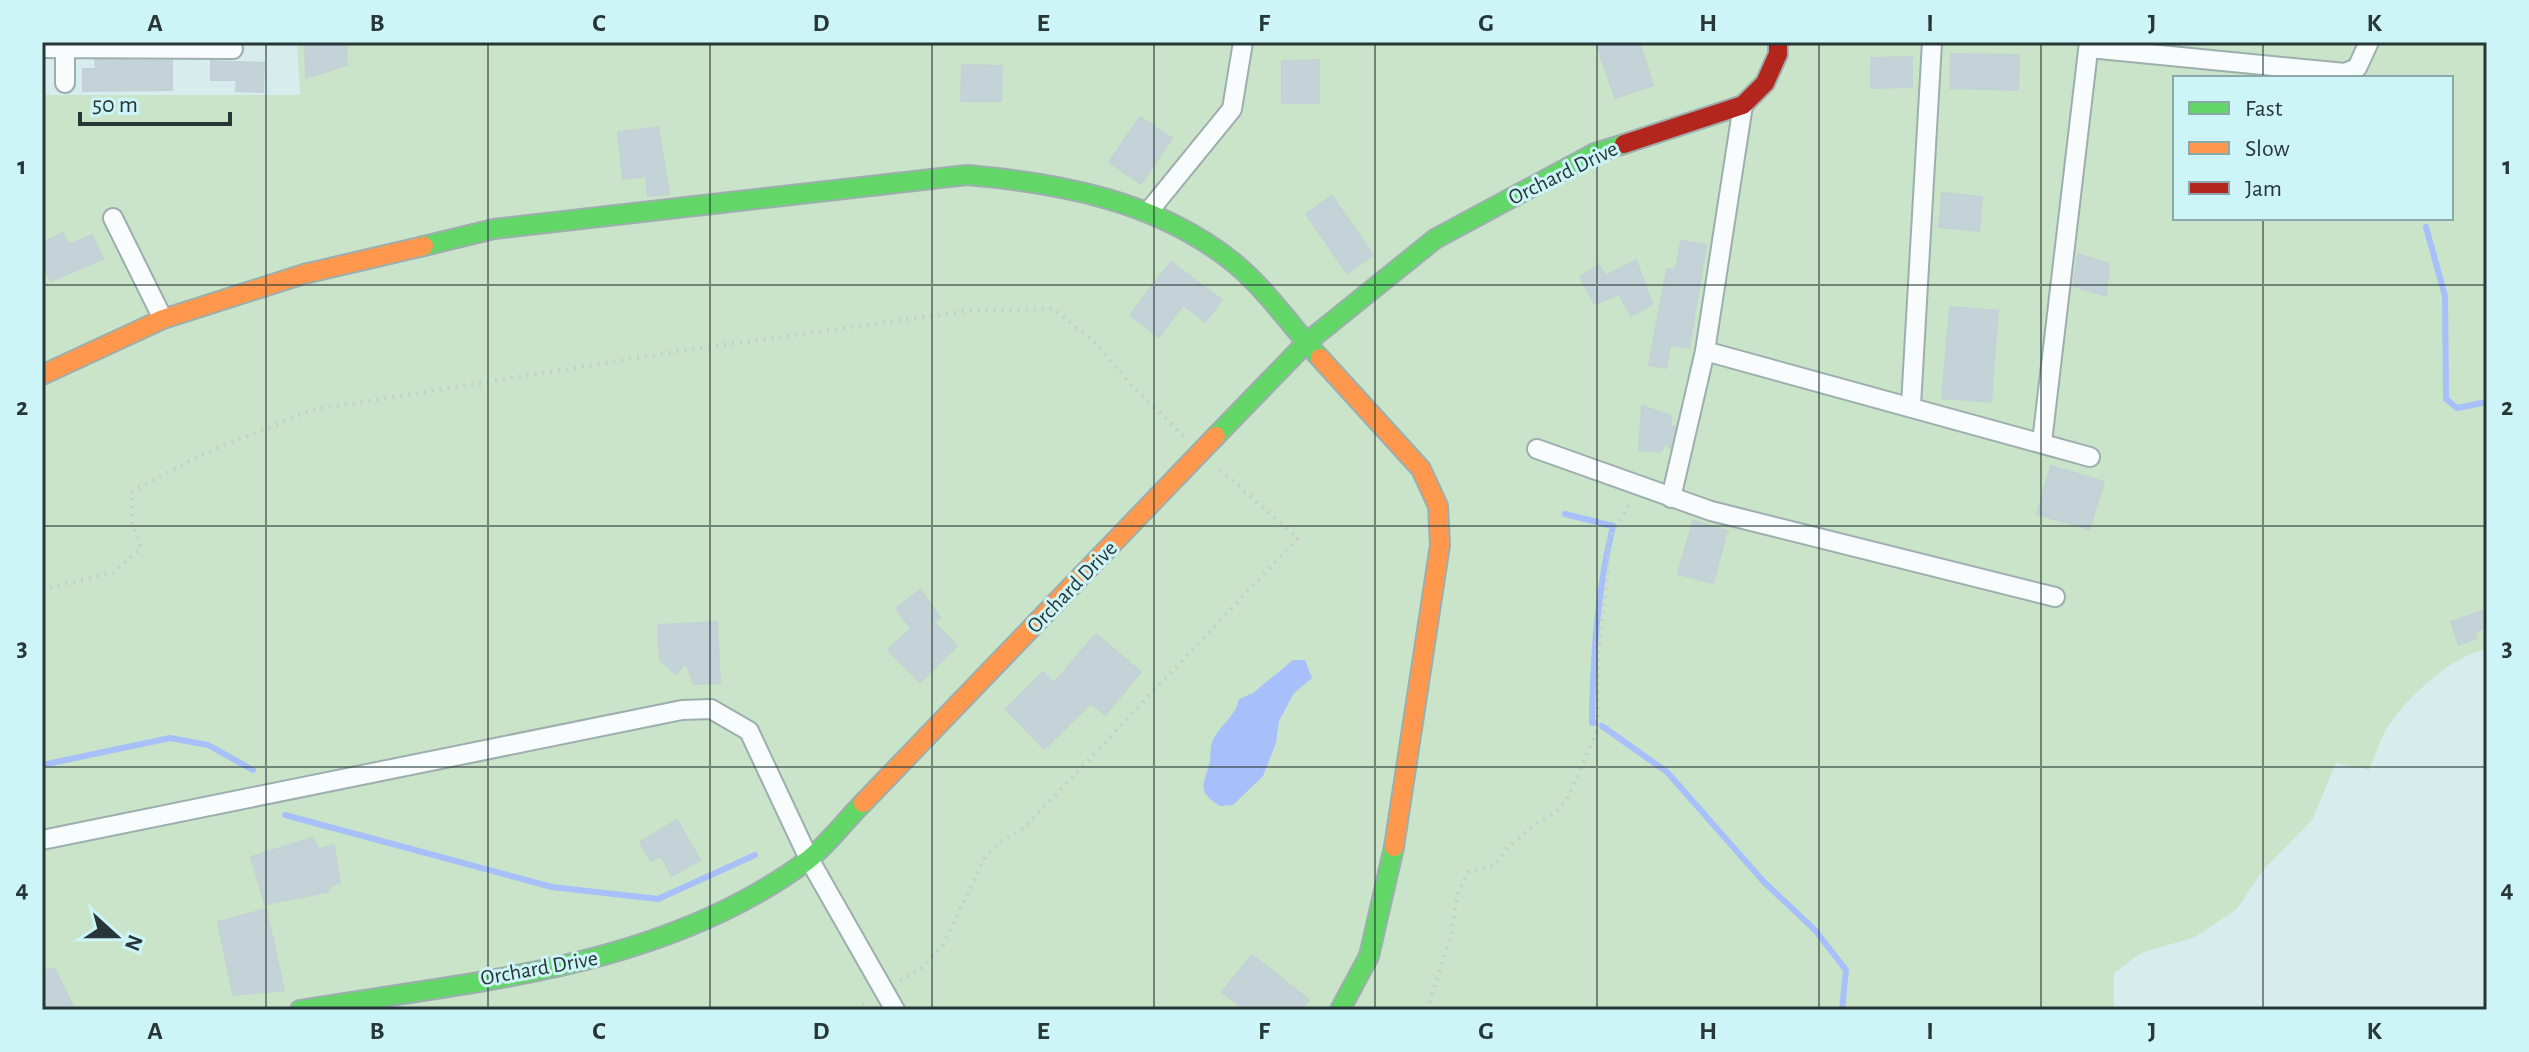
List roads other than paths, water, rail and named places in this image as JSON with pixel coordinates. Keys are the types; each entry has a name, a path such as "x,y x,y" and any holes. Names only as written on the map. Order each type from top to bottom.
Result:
{"street":[{"path":"1149,211 1232,109 1243,42"},
{"path":"1671,498 1705,351 1743,105 1765,83 1778,54 1778,42"},
{"path":"1911,405 1932,42"},
{"path":"2042,442 2089,45 2345,73 2357,68 2369,42"},
{"path":"64,45 65,83"},
{"path":"42,48 64,45 233,49"},
{"name":"Orchard Drive","path":"300,1010 591,961 663,936 737,902 809,859 1306,343 1435,239 1595,153 1743,105"},
{"path":"42,375 163,319 304,274 494,229 967,175 1044,182 1149,211 1233,262 1421,469 1438,506 1440,545 1390,876 1369,956 1340,1010"},
{"path":"113,218 163,319"},
{"path":"1705,351 1911,405 2090,457"},
{"path":"1537,449 1711,511 2055,597"},
{"path":"42,840 682,710 711,709 749,731 809,859 895,1010"}],"water":[{"path":"1293,660 1305,660 1312,678 1294,693 1279,721 1276,743 1263,776 1233,805 1220,806 1208,797 1204,788 1213,740 1235,710 1239,699 1253,693"}],"waterway":[{"path":"2426,227 2445,296 2446,399 2457,408 2487,402"},
{"path":"1565,514 1613,526 1597,624 1593,673 1592,723 1595,723"},
{"path":"1602,726 1667,772 1764,882 1815,930 1846,970 1842,1010"},
{"path":"42,765 170,738 208,745 253,770"},
{"path":"285,815 552,887 658,899 755,855"}]}
